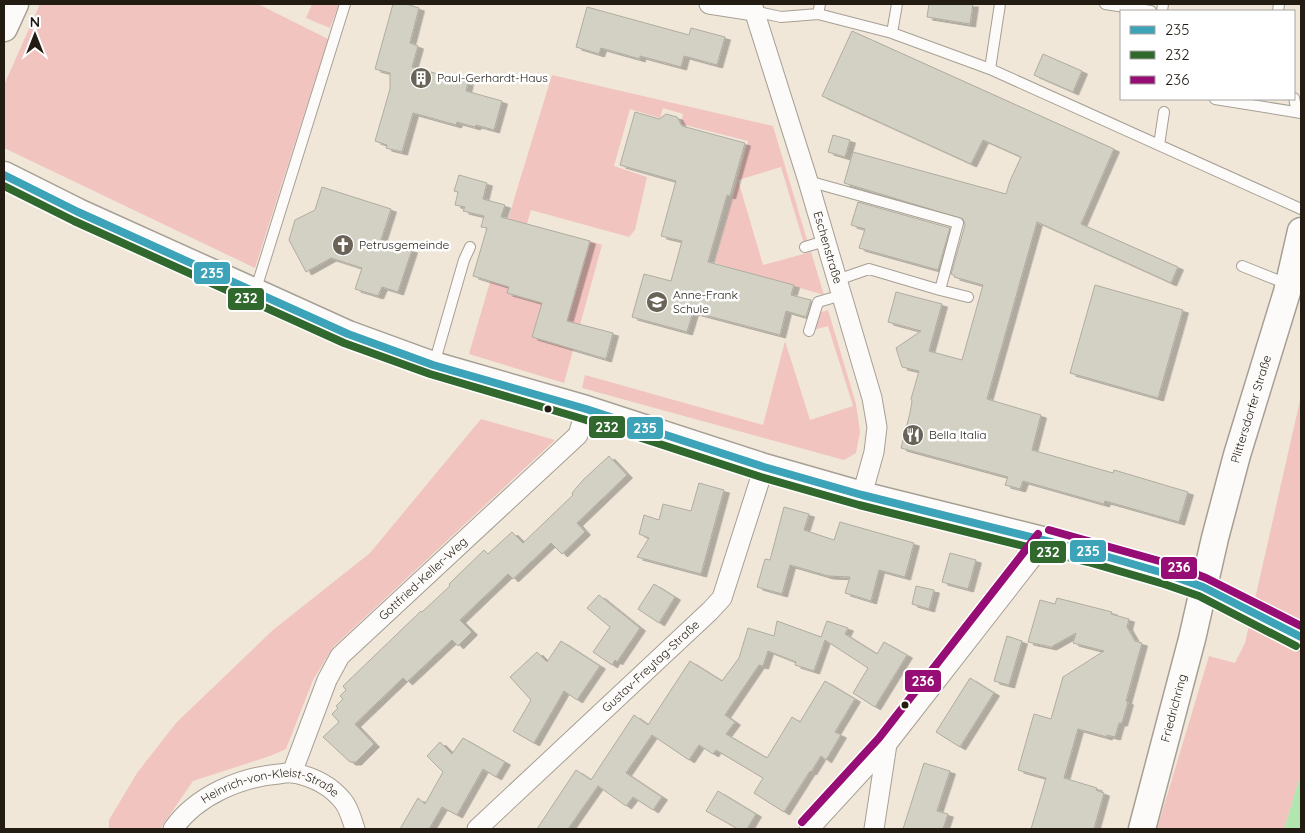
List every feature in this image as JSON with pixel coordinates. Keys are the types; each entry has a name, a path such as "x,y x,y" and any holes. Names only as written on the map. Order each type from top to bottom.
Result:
{"main road":[{"path":"4,28 15,4"},
{"path":"4,175 78,212 348,334 434,365 586,410 764,467 862,495 1046,540 1167,574 1203,587 1301,637"},
{"name":"Plittersdorfer Straße","path":"1203,587 1237,454 1288,285 1301,231"},
{"name":"Friedrichring","path":"1142,829 1192,639 1203,587"}],"street":[{"path":"709,4 753,7"},
{"name":"Eschenstraße","path":"753,7 808,182 872,398 877,427 874,452 862,495"},
{"name":"Gottfried-Keller-Weg","path":"292,773 327,680 340,656 578,435 586,410"},
{"name":"Gustav-Freytag-Straße","path":"477,829 722,598 764,467"},
{"path":"810,829 887,744 1046,540"},
{"path":"874,829 887,744"},
{"name":"Heinrich-von-Kleist-Straße","path":"173,829 189,811 212,795 235,784 266,775 292,773 313,779 330,788 344,803 355,829"}],"lane":[{"path":"255,292 345,4"},
{"path":"892,33 897,4"},
{"path":"990,69 1000,4"},
{"path":"1104,4 1144,10"},
{"path":"753,7 781,17 819,9 892,33 990,69 1301,208"},
{"path":"1221,100 1299,112 1295,100"},
{"path":"1159,145 1164,112"},
{"path":"808,182 958,223 940,290"},
{"path":"805,248 825,241"},
{"path":"434,365 464,260 470,246"},
{"path":"1242,266 1288,285"},
{"path":"809,331 818,302 869,269 968,297"}],"shaded area":[{"path":"40,4 258,4 328,39 255,268 4,148 4,85"},
{"path":"312,4 339,4 330,28 306,18"},
{"path":"552,75 773,126 808,243 804,244 781,167 738,180 763,265 811,252 824,295 715,263 748,141 681,124 683,114 663,108 660,118 630,109 614,166 647,177 635,230 629,237 531,210 507,293 570,310 590,241 602,245 564,383 469,354"},
{"path":"828,310 856,404 860,432 856,453 844,460 582,388 585,375 763,425 785,341 810,420 853,406 828,326 813,330 818,313"},
{"path":"1301,396 1301,773 1284,829 1157,829 1209,656 1235,663 1245,643"},
{"path":"481,419 555,440 333,647 313,680 286,749 193,781 160,829 109,829 109,820 137,773 176,723 273,630 370,553"},
{"path":"1301,773 1301,829 1284,829"}],"building":[{"name":"Paul-Gerhardt-Haus","path":"393,4 406,4 419,8 410,43 418,46 412,67 468,82 466,91 502,101 494,130 457,122 456,125 413,113 402,152 386,148 387,145 375,141 390,89 390,73 375,69"},
{"path":"929,4 973,4 970,24 927,17"},
{"path":"587,7 689,35 691,28 725,37 717,65 684,56 681,67 640,56 640,59 601,48 599,54 576,47"},
{"path":"852,31 1114,149 1081,224 1178,267 1171,283 1037,222 987,399 1041,415 1032,450 1113,473 1114,470 1188,492 1179,522 1105,501 1104,504 1023,481 1020,489 1005,485 1008,477 901,448 919,371 902,367 896,348 921,331 888,322 896,292 942,304 929,351 962,360 983,285 954,277 951,274 965,225 963,219 844,183 853,152 1006,194 1021,157 983,140 971,164 822,96"},
{"path":"1043,54 1082,71 1073,92 1034,75"},
{"path":"635,112 659,119 666,114 677,117 682,126 745,143 730,196 727,195 708,262 794,285 791,295 811,300 806,317 786,311 780,335 693,312 687,332 632,317 644,274 671,281 682,241 661,236 676,181 620,165"},
{"path":"833,135 850,140 845,157 828,152"},
{"path":"459,175 487,183 483,199 505,205 501,217 590,241 567,321 613,333 606,359 532,337 542,303 507,293 509,287 473,276 487,228 481,227 484,216 463,211 465,207 455,205 458,192 454,191"},
{"name":"Petrusgemeinde","path":"322,187 391,209 381,240 412,250 398,292 382,287 378,296 355,289 362,268 331,258 306,272 289,240 295,220 315,210"},
{"path":"858,202 950,228 938,270 859,248 865,229 851,225"},
{"path":"1095,285 1183,310 1158,398 1070,373"},
{"path":"609,456 627,475 577,523 585,532 562,554 551,543 513,579 508,574 460,620 472,632 458,646 452,640 407,682 403,678 355,724 374,744 356,762 350,762 323,737 339,722 332,714 338,708 336,706 343,699 340,696 346,690 343,686 421,611 450,586 449,584 484,550 488,554 512,532 523,543 573,495 572,493 583,480"},
{"path":"699,483 724,490 701,574 637,557 649,538 639,534 644,515 659,520 663,504 691,511"},
{"path":"784,507 809,514 804,530 834,540 840,522 914,543 905,577 879,570 871,601 845,593 850,577 828,576 790,565 782,594 757,587 765,559 770,560"},
{"path":"950,553 976,560 968,589 942,582"},
{"path":"654,584 675,597 659,623 638,609"},
{"path":"916,586 934,590 929,609 912,604"},
{"path":"599,595 640,628 617,662 615,660 612,665 593,652 610,627 587,608"},
{"path":"1057,598 1112,612 1111,614 1129,619 1127,627 1135,641 1142,643 1122,723 1119,723 1115,737 1107,735 1107,737 1078,729 1064,778 1097,788 1096,790 1104,793 1094,829 1031,829 1046,778 1018,770 1034,714 1051,719 1063,677 1104,651 1073,643 1076,633 1051,647 1028,642 1040,600 1055,604"},
{"path":"777,621 821,637 827,621 848,628 845,634 877,654 884,642 907,655 875,707 853,693 868,668 825,640 814,671 795,665 796,662 768,651 763,666 759,665 725,715 735,722 726,734 767,758 792,717 800,722 825,681 855,699 835,732 841,735 826,760 821,756 784,812 754,793 763,778 716,750 713,754 699,745 689,760 652,735 626,773 662,797 653,810 633,797 626,806 598,786 568,829 537,829 576,770 591,780 634,715 648,725 690,661 722,681 739,658 748,628 774,636"},
{"path":"1007,636 1022,641 1009,685 994,681"},
{"path":"561,641 600,666 577,700 564,691 534,743 513,731 531,700 510,677 537,652 547,662"},
{"path":"970,678 994,693 960,747 936,732"},
{"path":"463,738 505,762 496,777 483,769 457,815 442,807 429,829 400,829 418,798 425,804 443,772 427,756 440,742 452,754"},
{"path":"924,763 950,771 937,811 948,814 943,829 903,829"},
{"path":"718,791 756,814 747,829 738,829 706,811"}],"transit line":[{"name":"235","path":"4,175 78,212 348,334 433,365 586,409 764,467 862,495 1091,552 1167,574 1203,587 1301,637"},
{"name":"232","path":"4,186 74,221 344,343 430,374 583,419 761,477 859,505 1088,562 1164,584 1199,596 1296,646"},
{"name":"236","path":"1049,530 1170,564 1206,578 1301,626"},
{"name":"236","path":"802,822 879,738 1038,534"}],"place":[{"name":"Paul-Gerhardt-Haus","path":"421,78"},
{"name":"Petrusgemeinde","path":"343,245"},
{"name":"Anne-Frank Schule","path":"657,302"},
{"name":"Bella Italia","path":"913,435"}]}
